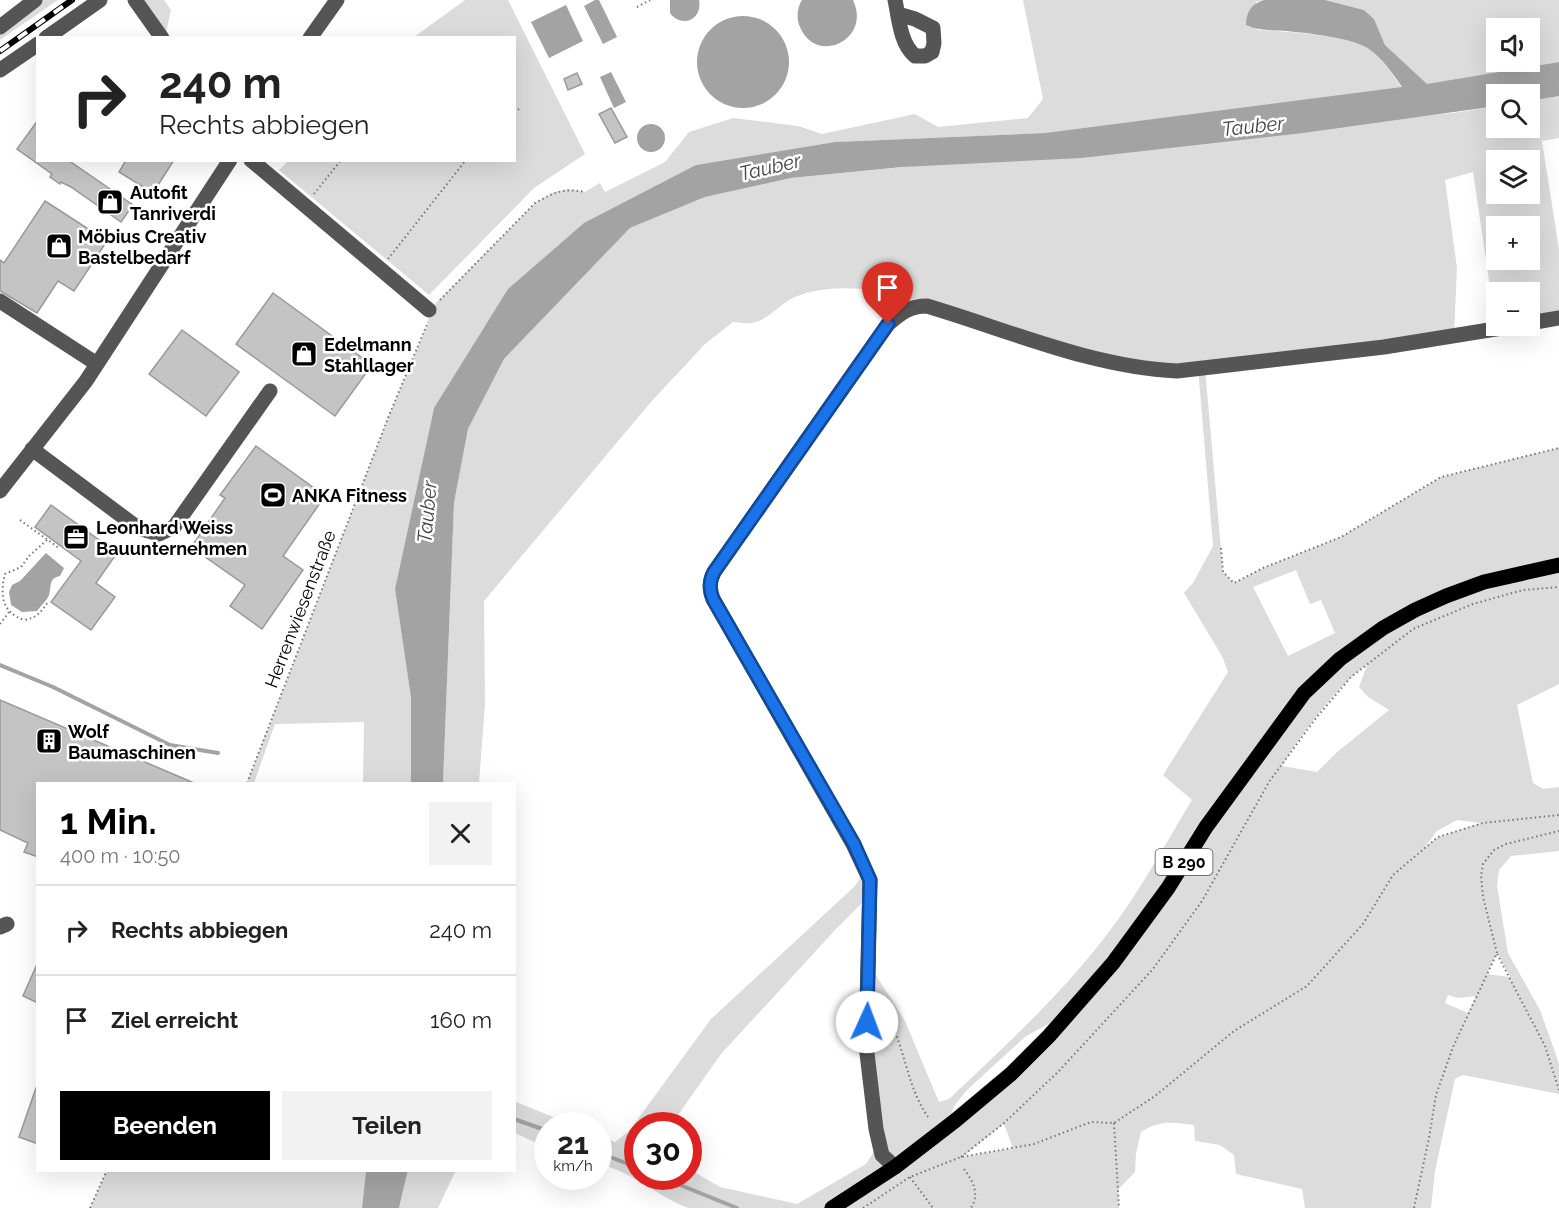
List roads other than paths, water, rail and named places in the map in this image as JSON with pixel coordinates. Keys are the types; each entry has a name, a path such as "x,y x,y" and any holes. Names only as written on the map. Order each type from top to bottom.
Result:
{"main road":[{"name":"B 290","path":"832,1208 895,1167 956,1120 1011,1074 1049,1036 1113,963 1168,888 1206,827 1304,693 1340,659 1383,628 1446,596 1484,582 1559,565"}],"street":[{"path":"0,27 35,0"},
{"path":"49,36 100,0"},
{"path":"135,0 161,36"},
{"path":"311,36 337,0"},
{"path":"0,70 36,45"},
{"path":"0,491 86,381 229,162"},
{"path":"253,162 429,310"},
{"path":"0,301 97,364"},
{"path":"895,1167 882,1155 876,1129 866,1045 870,880 854,844 713,599 710,586 714,572 875,342 888,324 904,310 915,306 927,306 1006,332 1151,370 1177,371 1384,347 1486,331"},
{"path":"1540,321 1559,318"},
{"path":"32,449 138,528 159,534 174,527 270,391"}],"water":[{"path":"599,0 617,37 603,44 584,6"},
{"path":"670,0 699,0 698,12 690,20 675,18 670,13"},
{"path":"802,0 853,0 857,14 855,27 840,43 829,46 818,45 808,39 800,27 798,10"},
{"name":"Tauber","path":"1264,0 1325,0 1364,10 1374,19 1385,45 1427,84 1499,72 1540,72 1540,65 1559,62 1559,96 1540,99 1540,84 1486,84 1486,108 1303,133 1081,158 902,167 791,178 705,197 630,228 504,359 468,429 454,503 443,782 411,782 411,698 395,589 434,408 508,289 584,223 696,165 835,142 1045,133 1402,87 1387,66 1362,45 1330,37 1251,27 1246,25 1250,9"},
{"path":"566,5 583,41 549,58 531,22"},
{"path":"734,16 752,16 769,23 782,36 789,53 789,71 782,88 769,101 752,108 734,108 717,101 704,88 697,71 697,53 704,36 717,23"},
{"path":"611,72 626,102 614,108 600,77"},
{"path":"651,124 661,128 665,138 661,148 651,152 641,148 637,138 641,128"},
{"path":"46,553 64,568 60,576 52,581 48,597 37,611 22,612 11,605 9,592 12,585 20,581"},
{"path":"366,1172 408,1172 399,1208 362,1208"}],"waterway":[{"path":"0,665 53,687 170,745 218,753"},
{"path":"516,1120 534,1126"},
{"path":"612,1158 624,1162"},
{"path":"693,1190 737,1208"}],"railway":[{"path":"0,51 72,0"}],"place":[{"name":"Autofit Tanriverdi","path":"110,202"},
{"name":"Möbius Creativ Bastelbedarf","path":"59,246"},
{"name":"Edelmann Stahllager","path":"304,354"},
{"name":"ANKA Fitness","path":"273,495"},
{"name":"Leonhard Weiss Bauunternehmen","path":"76,537"},
{"name":"Wolf Baumaschinen","path":"49,741"}]}
